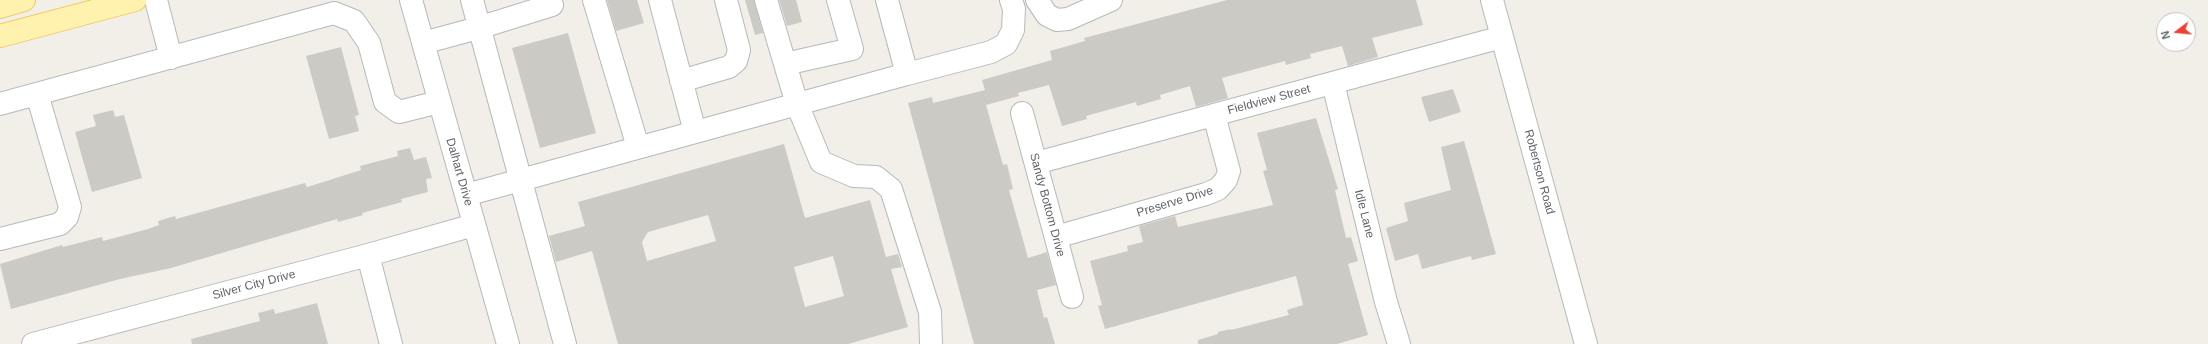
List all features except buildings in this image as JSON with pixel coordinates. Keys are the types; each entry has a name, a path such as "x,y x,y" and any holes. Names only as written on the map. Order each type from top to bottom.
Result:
{"main road":[{"path":"0,7 24,0"},
{"path":"0,36 135,0"}],"street":[{"path":"156,0 171,58"},
{"name":"Dalhart Drive","path":"411,0 508,344"},
{"path":"472,0 478,28 565,344"},
{"path":"594,0 638,147"},
{"path":"660,0 695,132"},
{"path":"681,82 729,67 736,61 739,50 726,0"},
{"path":"766,0 797,104 821,162 854,176 876,177 891,189 930,312 931,344"},
{"path":"785,64 852,49 838,0"},
{"path":"887,0 907,74"},
{"path":"466,195 991,52 1006,44 1013,30 1014,9 1011,0"},
{"path":"1038,0 1047,15 1057,20 1068,19 1084,5 1111,0"},
{"name":"Robertson Road","path":"1492,0 1586,344"},
{"path":"423,43 552,5"},
{"path":"0,104 334,13 354,21 369,43 385,102 399,112 440,102"},
{"name":"Fieldview Street","path":"1036,164 1502,37"},
{"name":"Idle Lane","path":"1333,83 1384,295 1400,344"},
{"path":"0,239 60,224 67,217 70,206 37,94"},
{"name":"Sandy Bottom Drive","path":"1022,113 1072,297"},
{"name":"Preserve Drive","path":"1056,237 1206,194 1218,189 1226,180 1229,171 1214,115"},
{"name":"Silver City Drive","path":"33,344 368,255 474,225"},
{"path":"368,255 391,344"}]}
